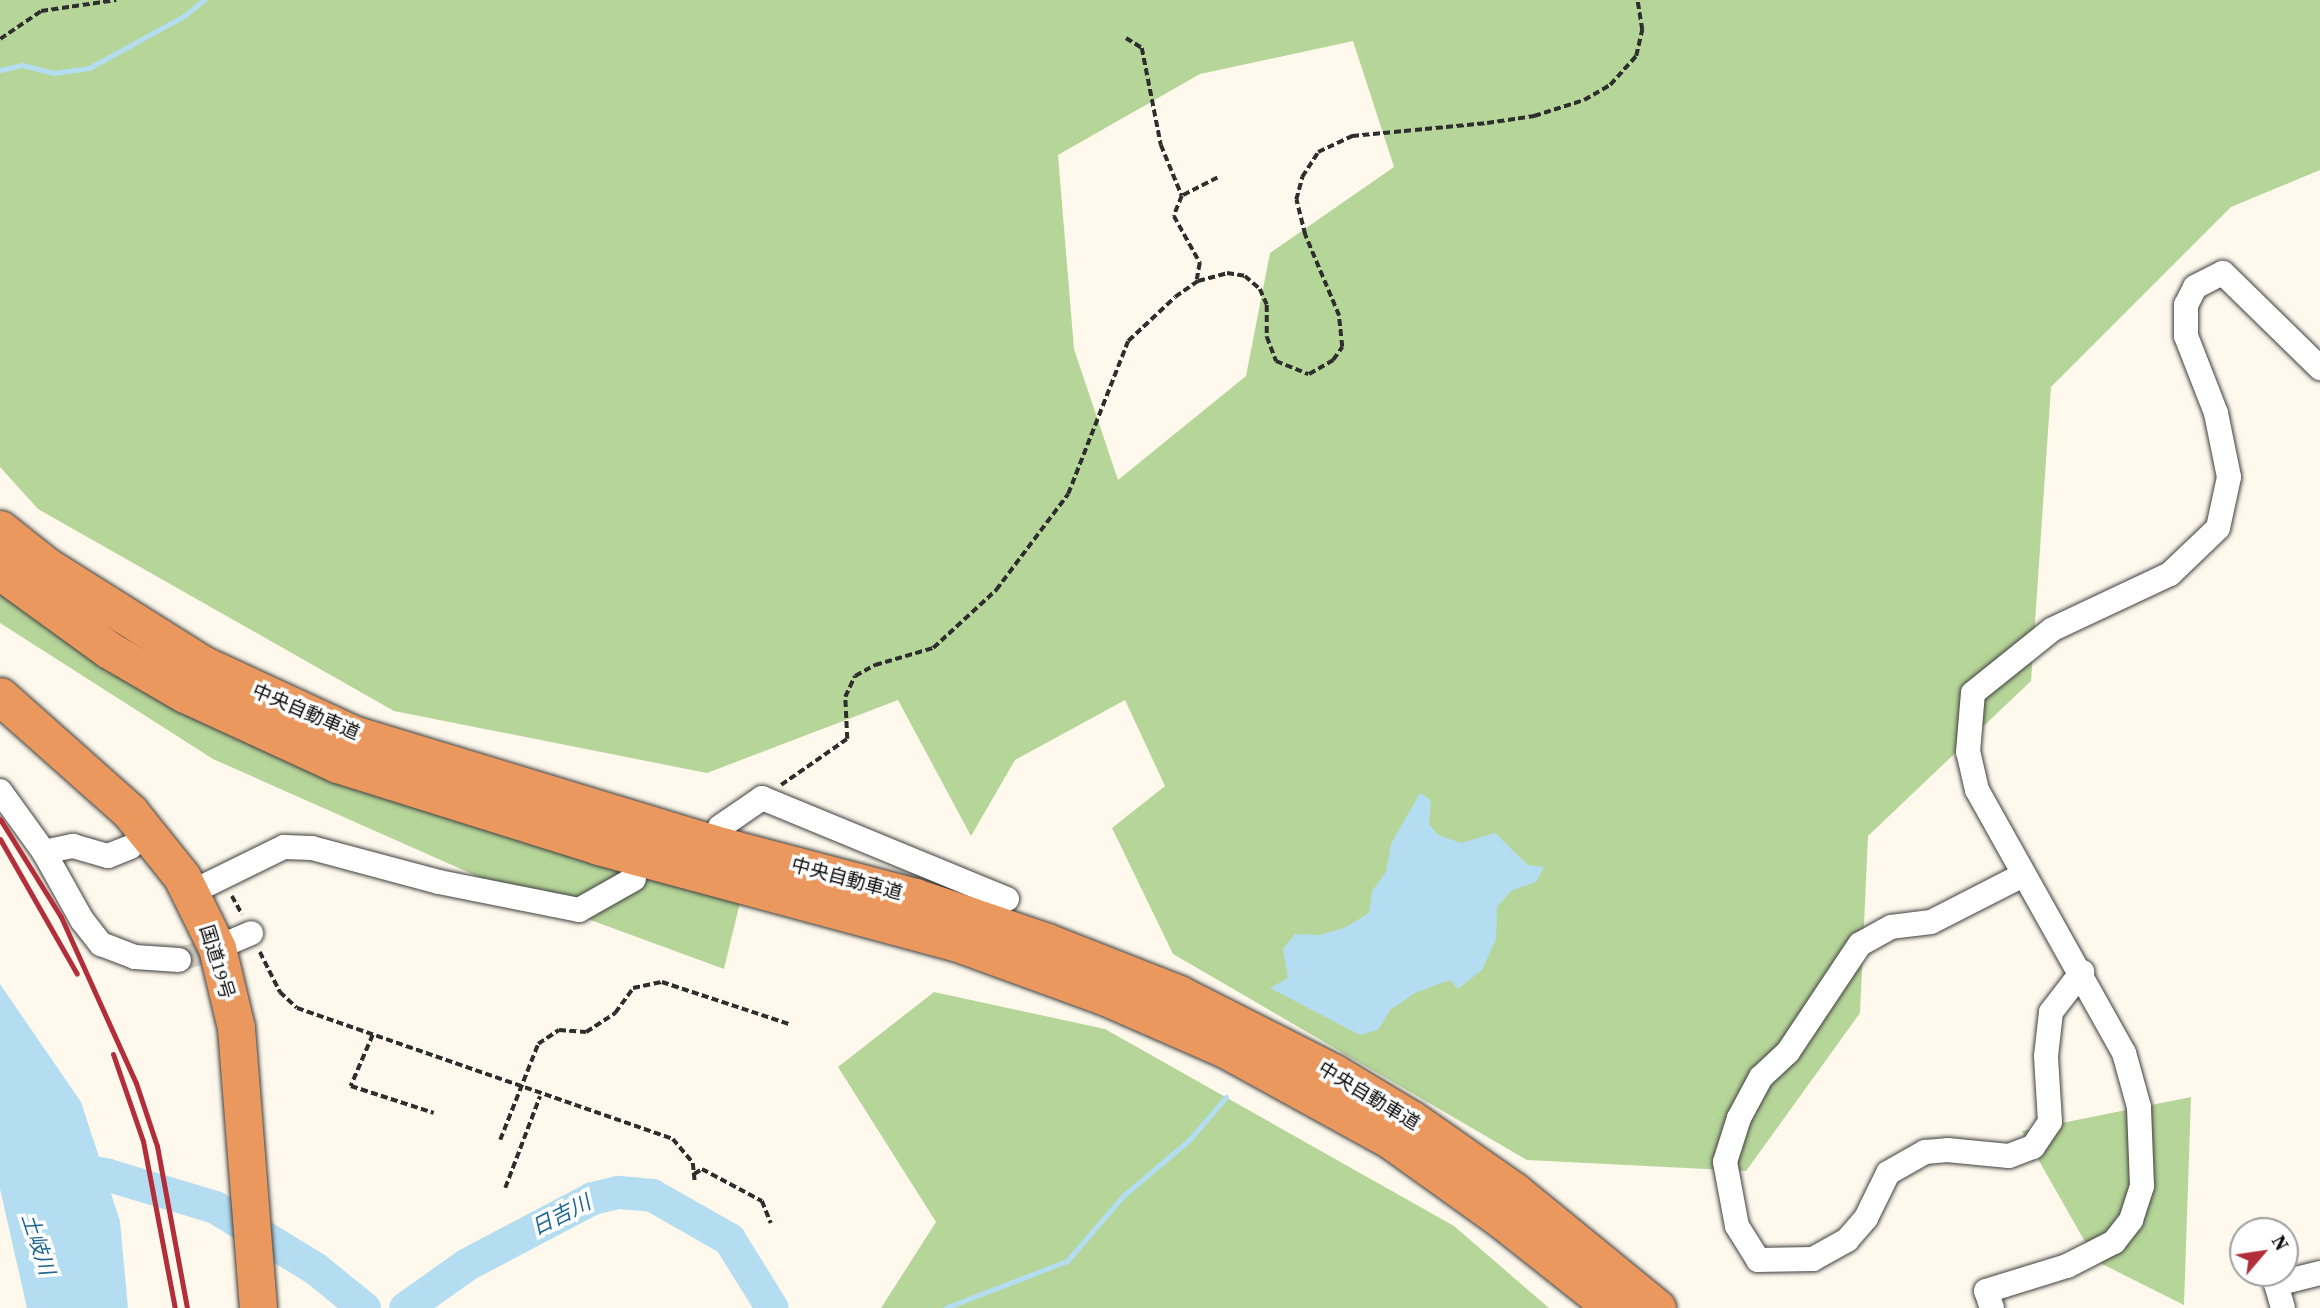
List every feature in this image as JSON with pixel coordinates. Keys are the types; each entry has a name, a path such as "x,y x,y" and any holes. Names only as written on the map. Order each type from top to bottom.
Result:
{"highway":[{"name":"中央自動車道","path":"0,528 71,582 202,664 353,734 698,839 915,897 1047,942 1179,994 1333,1072 1411,1119 1514,1191 1657,1308"},
{"name":"中央自動車道","path":"0,571 109,650 185,694 337,764 598,846 955,942 1106,997 1225,1049 1388,1139 1502,1220 1613,1308"},
{"name":"国道19号","path":"0,696 130,812 190,893 217,948 236,1028 238,1191"},
{"name":"国道19号","path":"0,726 130,847 167,896 197,958 214,1033 244,1248 258,1308"},
{"name":"国道19号","path":"237,1308 244,1248"}],"street":[{"path":"1992,1308 1986,1291 2067,1266 2114,1242 2132,1220 2142,1186 2139,1107 2124,1053 2082,972 2023,875 1977,790 1968,752 1973,693 2053,629 2101,603 2170,574 2218,528 2229,477 2216,413 2186,336 2186,305 2195,286 2223,273 2320,368"},
{"path":"0,791 44,852 82,920 101,944 135,957 179,960"},
{"path":"720,827 762,798 1007,899"},
{"path":"44,852 73,846 108,856 130,847"},
{"path":"190,893 222,875 284,847 312,848 439,882 579,910 634,879"},
{"path":"2023,875 1931,922 1891,927 1860,944 1788,1052 1760,1077 1739,1118 1725,1162 1737,1226 1758,1260 1813,1259 1847,1240 1866,1218 1888,1173 1925,1152 1947,1150 2009,1156 2033,1147 2050,1122 2046,1056 2051,1012 2082,972"},
{"path":"228,943 251,933"},
{"path":"2283,1308 2276,1284 2320,1273"}],"path":[{"path":"0,40 41,11 116,0"},
{"path":"762,798 847,740 845,697 855,676 875,665 933,648 996,590 1068,494 1128,341 1198,281 1227,273 1255,283 1267,305 1267,337 1276,361 1309,374 1322,369 1342,346 1343,334 1300,219 1296,200 1310,161 1330,144 1352,136 1499,122 1584,100 1611,85 1636,56 1642,30 1637,0"},
{"path":"1126,38 1142,48 1161,145 1182,196"},
{"path":"1198,281 1200,263 1174,216 1182,196 1218,177"},
{"path":"222,875 286,1001 522,1089 673,1139 693,1163 695,1183"},
{"path":"500,1140 538,1044 559,1030 586,1031 615,1013 633,988 662,982 789,1024"},
{"path":"373,1035 351,1086 434,1112"},
{"path":"505,1188 540,1095"},
{"path":"694,1174 702,1169 762,1201 771,1223"}],"green space":[{"path":"0,0 2320,0 2320,170 2231,207 2051,387 2031,681 1868,836 1860,1013 1746,1171 1527,1160 1173,954 1112,828 1165,786 1125,700 1015,760 971,836 898,700 707,773 394,711 38,509 0,467","holes":["1353,41 1394,167 1270,253 1246,376 1118,480 1074,349 1058,155 1200,74"]},
{"path":"0,588 126,677 245,742 387,795 741,898 724,969 506,889 213,759 0,623"},
{"path":"934,992 1105,1029 1454,1226 1549,1308 881,1308 936,1222 838,1067"},
{"path":"2191,1097 2184,1305 2096,1261 2022,1131"}],"water":[{"path":"1420,793 1431,800 1429,824 1438,835 1461,843 1495,833 1528,865 1544,867 1536,882 1511,891 1497,907 1496,939 1482,970 1458,989 1450,980 1415,993 1390,1010 1378,1030 1360,1035 1270,988 1288,978 1283,949 1295,934 1319,935 1344,928 1369,913 1372,891 1386,872 1391,844"},
{"name":"土岐川","path":"0,984 81,1102 120,1221 128,1308 27,1308 0,1189"}],"waterway":[{"path":"0,70 22,65 54,73 89,68 184,16 204,0"},
{"path":"945,1308 1067,1261 1123,1196 1189,1140 1226,1097"},
{"name":"日吉川","path":"60,1167 105,1174 215,1207 316,1269 364,1308"},
{"name":"日吉川","path":"405,1308 467,1264 592,1198 619,1192 652,1195 729,1239 772,1308"}],"tunnel":[{"path":"179,960 228,943"}],"railway":[{"path":"0,819 61,917 136,1083 157,1146 187,1308"},
{"path":"0,839 77,974"},
{"path":"113,1054 143,1141 175,1308"}]}
